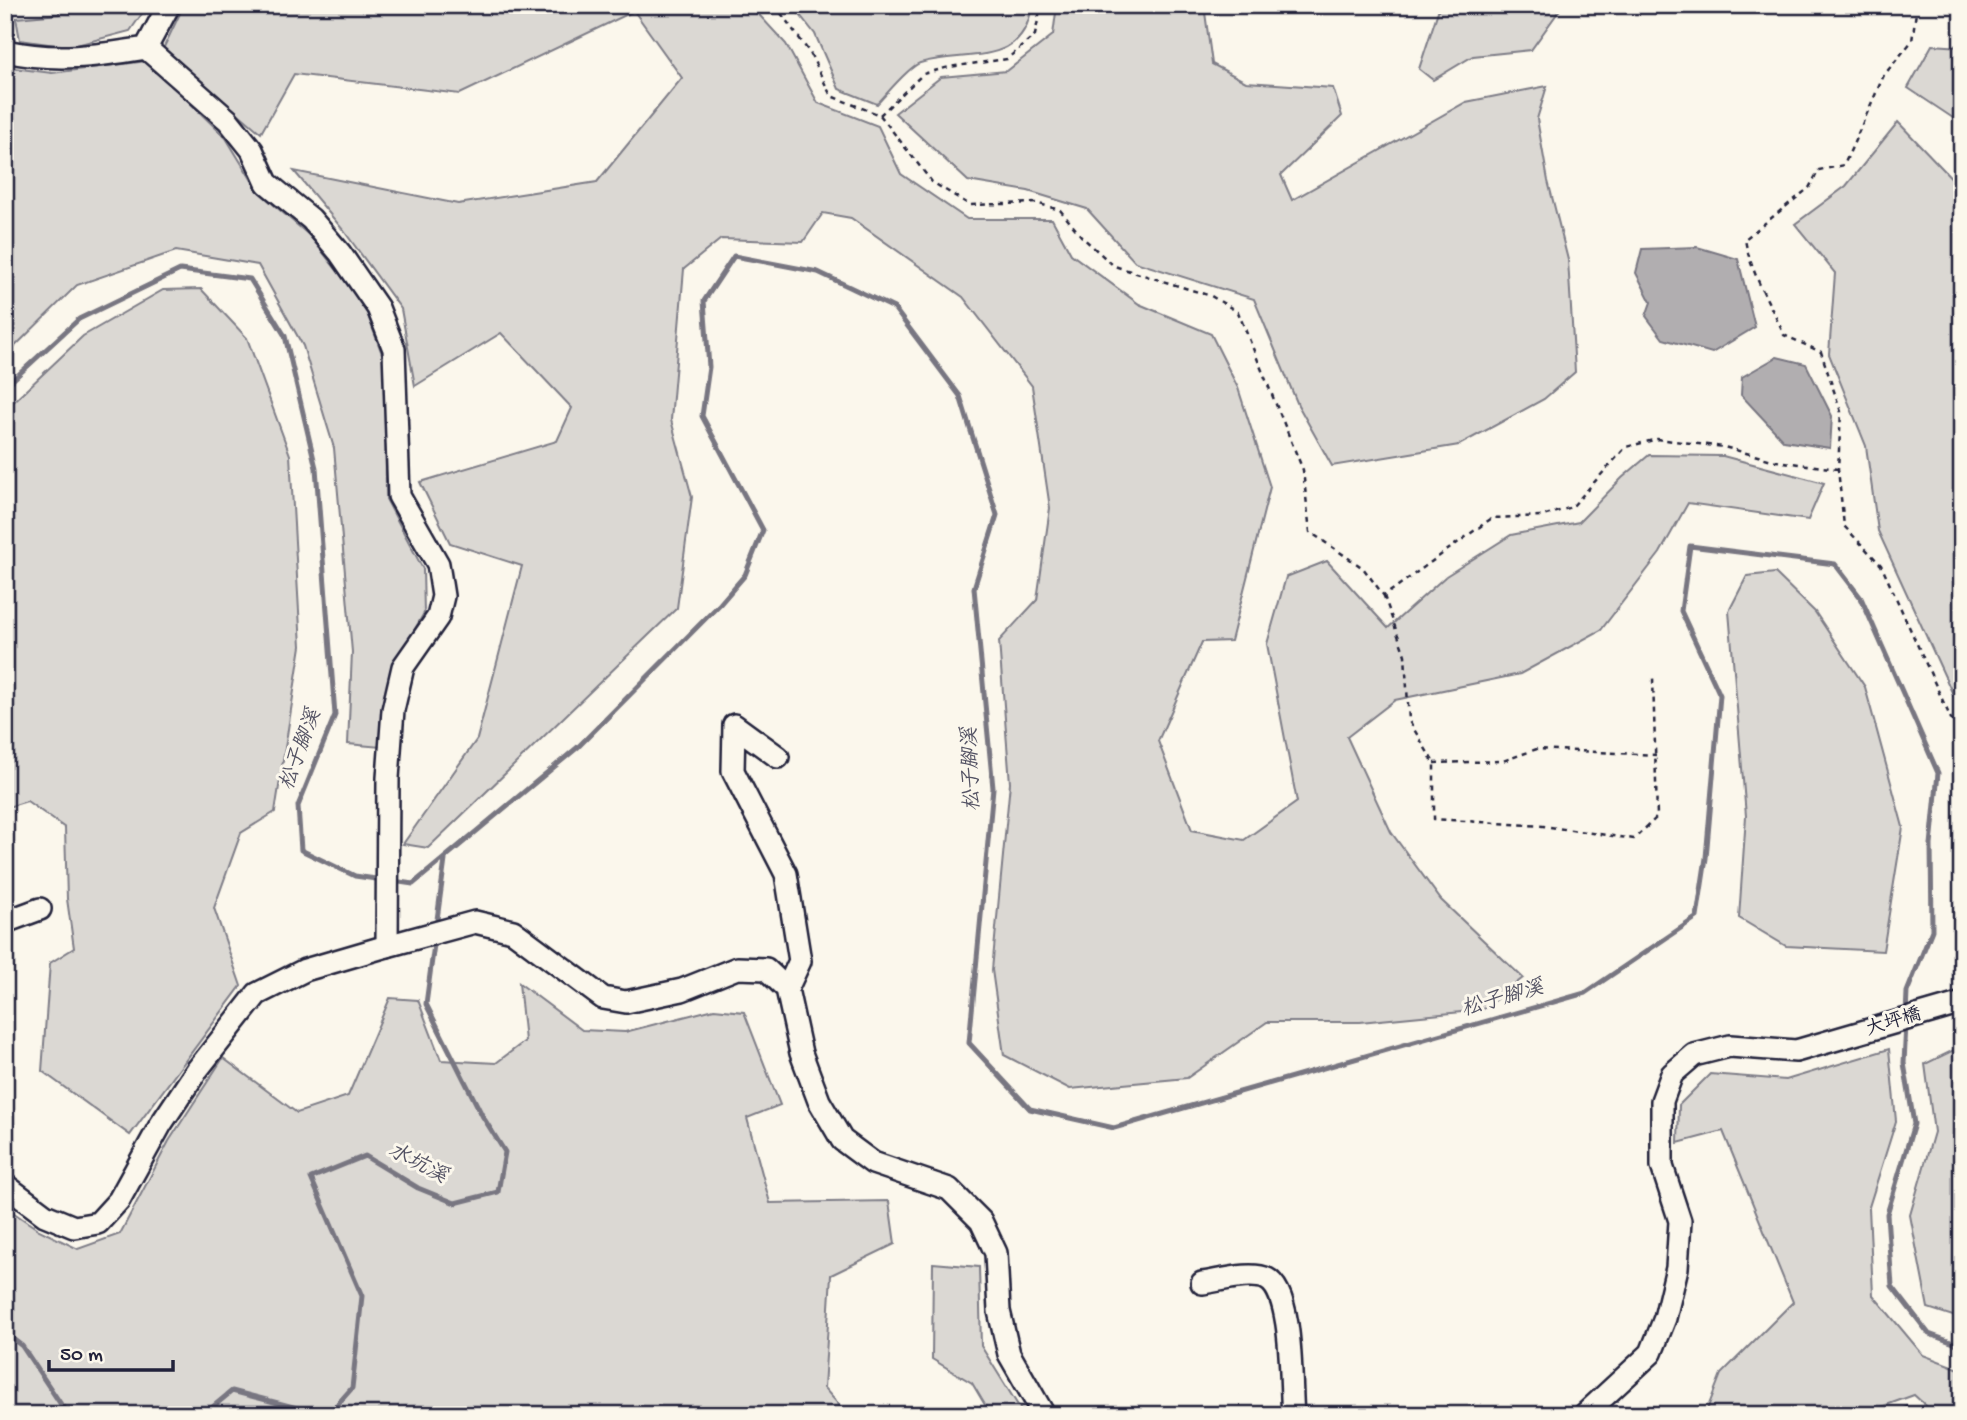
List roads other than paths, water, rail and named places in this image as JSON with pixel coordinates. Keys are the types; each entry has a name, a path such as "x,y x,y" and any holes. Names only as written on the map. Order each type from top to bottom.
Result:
{"street":[{"path":"146,48 169,5"},
{"path":"5,51 41,59 87,57 146,48 228,120 252,150 267,183 310,219 340,253 378,308 394,349 399,496 438,564 443,596 438,617 403,667 393,710 388,778 386,919 395,944"},
{"path":"778,757 734,725 733,771 786,874 800,961 786,989"},
{"path":"5,922 40,909"},
{"path":"5,1185 45,1215 74,1227 98,1223 119,1199 161,1124 197,1070 257,994 305,970 395,944 475,922 513,931 603,998 626,1002 682,989 737,968 766,968 786,989 801,1053 819,1101 842,1140 873,1163 949,1189 981,1221 996,1253 999,1311 1009,1354 1044,1415"},
{"name":"大坪橋","path":"1584,1415 1651,1353 1665,1318 1677,1268 1680,1221 1662,1166 1662,1101 1672,1074 1694,1055 1730,1046 1796,1051 1962,1003"},
{"path":"1202,1283 1249,1277 1267,1279 1282,1294 1287,1312 1293,1415"}],"waterway":[{"name":"松子腳溪","path":"393,881 413,884 578,747 720,604 745,575 763,530 702,416 709,367 704,301 734,256 818,272 894,308 960,396 997,515 974,588 993,788 969,1043 1030,1109 1114,1128 1585,993 1697,917 1706,858 1720,695 1681,611 1690,546 1835,564 1861,598 1938,773 1931,845 1932,930 1907,992 1906,1015"},
{"name":"松子腳溪","path":"5,387 79,319 180,270 250,279 285,336 316,468 335,715 298,806 301,850 355,876 383,880"},
{"name":"水坑溪","path":"436,927 445,860"},
{"name":"水坑溪","path":"328,1415 352,1388 362,1296 311,1178 365,1156 418,1188 455,1203 498,1192 505,1152 483,1117 426,1004 435,937"},
{"name":"松子腳溪","path":"1906,1024 1904,1063 1914,1124 1887,1214 1892,1286 1929,1334 1962,1346"},
{"name":"水坑溪","path":"5,1333 22,1346 68,1415"},
{"name":"水坑溪","path":"203,1415 232,1391 324,1415"}]}
